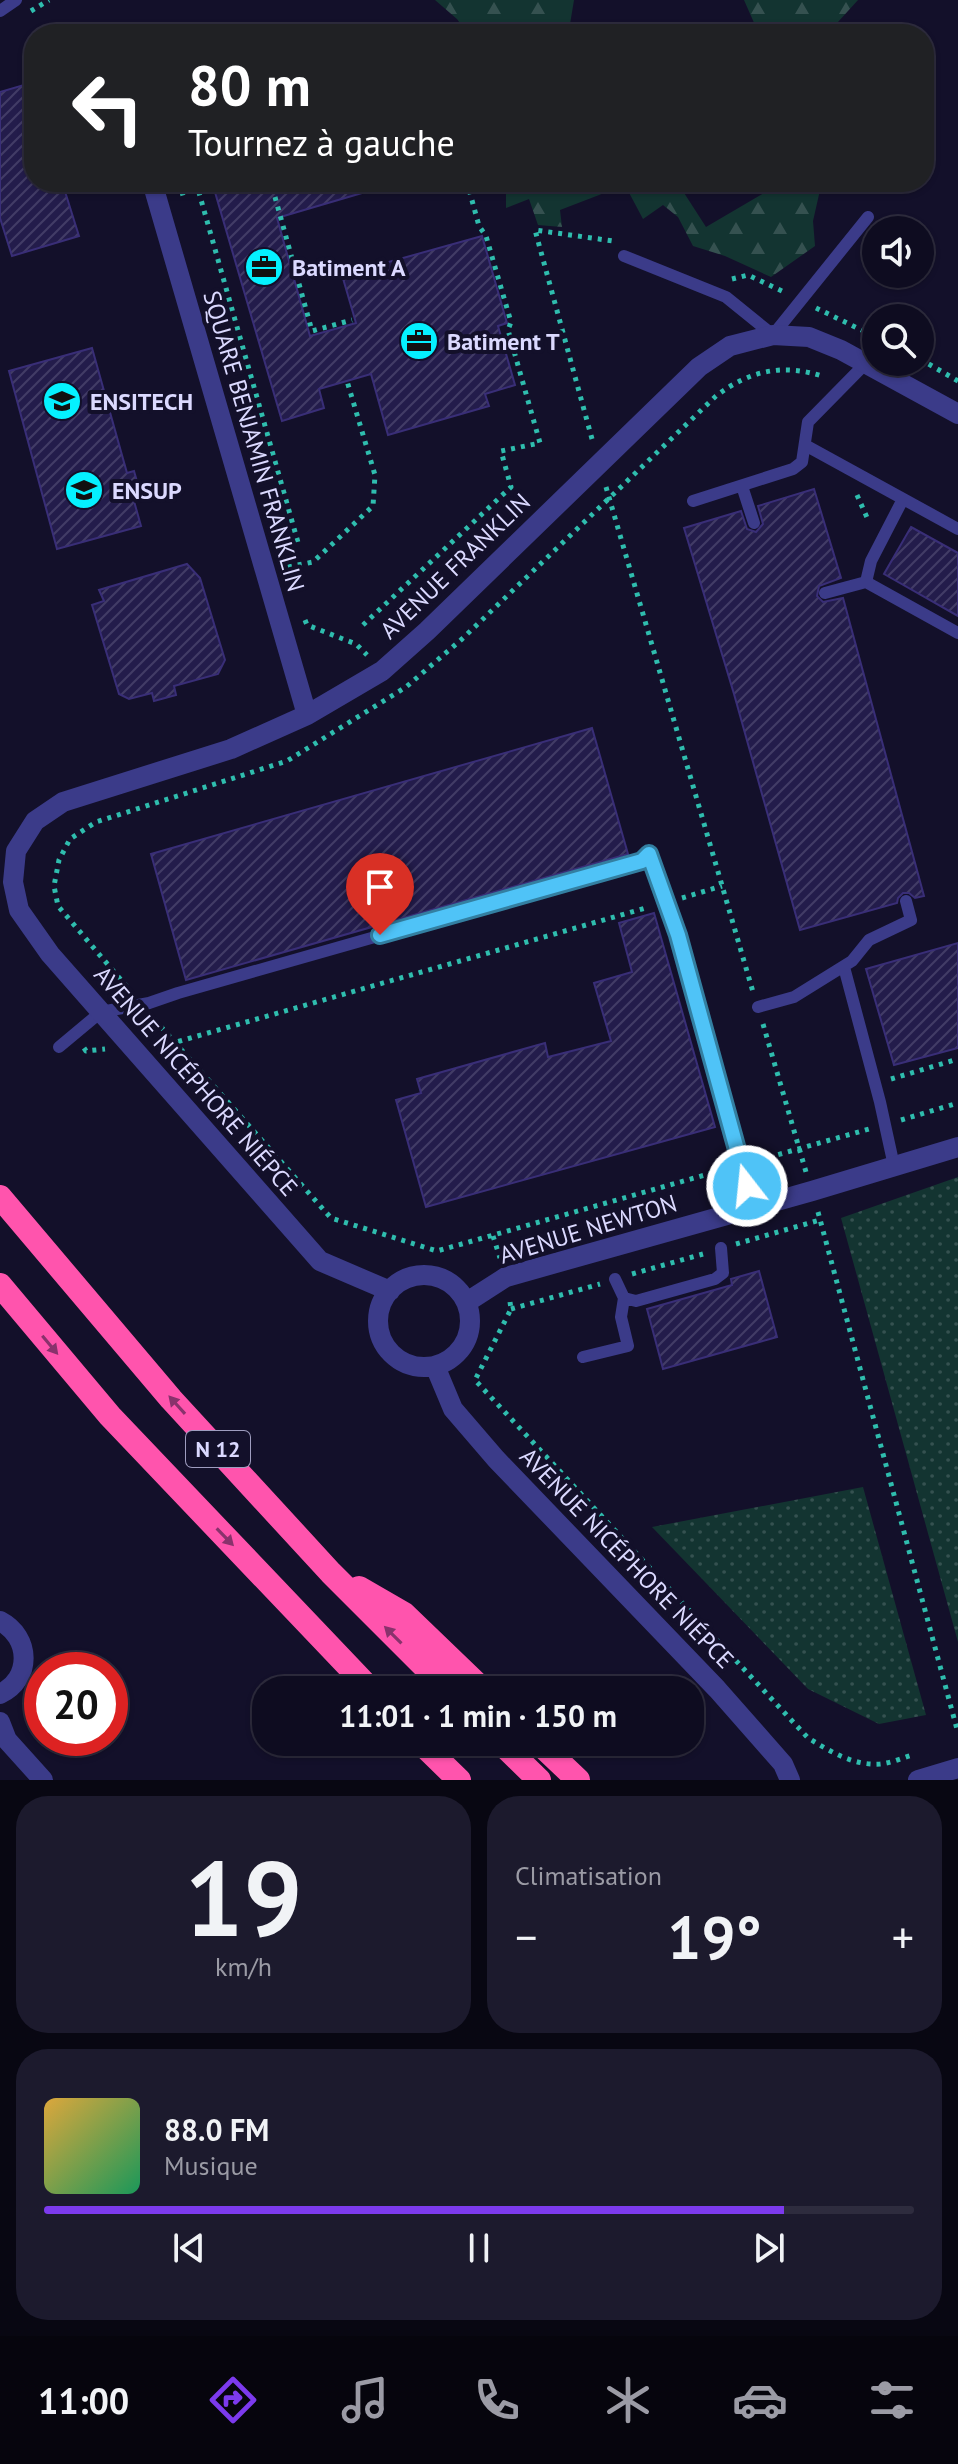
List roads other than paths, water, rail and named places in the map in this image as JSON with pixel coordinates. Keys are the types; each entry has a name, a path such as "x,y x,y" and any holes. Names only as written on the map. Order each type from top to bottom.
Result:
{"highway":[{"name":"N 12","path":"0,1197 171,1399 331,1573 434,1676"},
{"name":"N 12","path":"0,1285 110,1416 358,1676"},
{"path":"331,1573 404,1614 468,1676"},
{"path":"434,1756 459,1780"},
{"path":"514,1756 539,1780"},
{"path":"553,1756 578,1780"}],"street":[{"name":"SQUARE BENJAMIN FRANKLIN","path":"155,192 307,715"},
{"name":"AVENUE FRANKLIN","path":"19,910 13,882 16,851 35,821 63,802 231,749 307,715 382,671 699,367 730,346 773,335 809,337 862,361"},
{"name":"AVENUE FRANKLIN","path":"889,376 958,414"},
{"name":"AVENUE NICÉPHORE NIÉPCE","path":"19,910 50,954 320,1261 390,1291"},
{"name":"AVENUE NEWTON","path":"467,1302 506,1277 958,1147"},
{"path":"416,1276 431,1276 446,1281 467,1302 470,1329 466,1342 458,1353 435,1366 406,1364 385,1345 379,1331 378,1317 390,1291 402,1281 416,1276"},
{"name":"AVENUE NICÉPHORE NIÉPCE","path":"435,1366 453,1409 470,1429 717,1689 783,1764 790,1780"},
{"path":"0,1621 15,1631 23,1647 24,1660 15,1684 0,1694"},
{"path":"0,1722 7,1740 43,1780"},
{"path":"918,1780 958,1768"}],"lane":[{"path":"0,11 16,0"},
{"path":"625,249 726,297 773,335 862,224"},
{"path":"693,501 793,469 802,462 808,422 862,367"},
{"path":"805,445 958,529"},
{"path":"742,486 754,523"},
{"path":"866,582 871,561 903,499"},
{"path":"825,593 866,582 958,633"},
{"path":"59,1047 101,1012 141,1005 642,861 649,854 678,935 753,1208"},
{"path":"758,1007 794,997 852,961 869,940 911,920 906,901"},
{"path":"844,967 894,1166"},
{"path":"624,1298 636,1301 715,1279 723,1273 721,1248"},
{"path":"583,1357 628,1346 621,1317 624,1298 615,1279"}],"place":[{"name":"Batiment A","path":"264,267"},
{"name":"Batiment T","path":"419,341"},
{"name":"ENSITECH","path":"62,401"},
{"name":"ENSUP","path":"84,490"}]}
